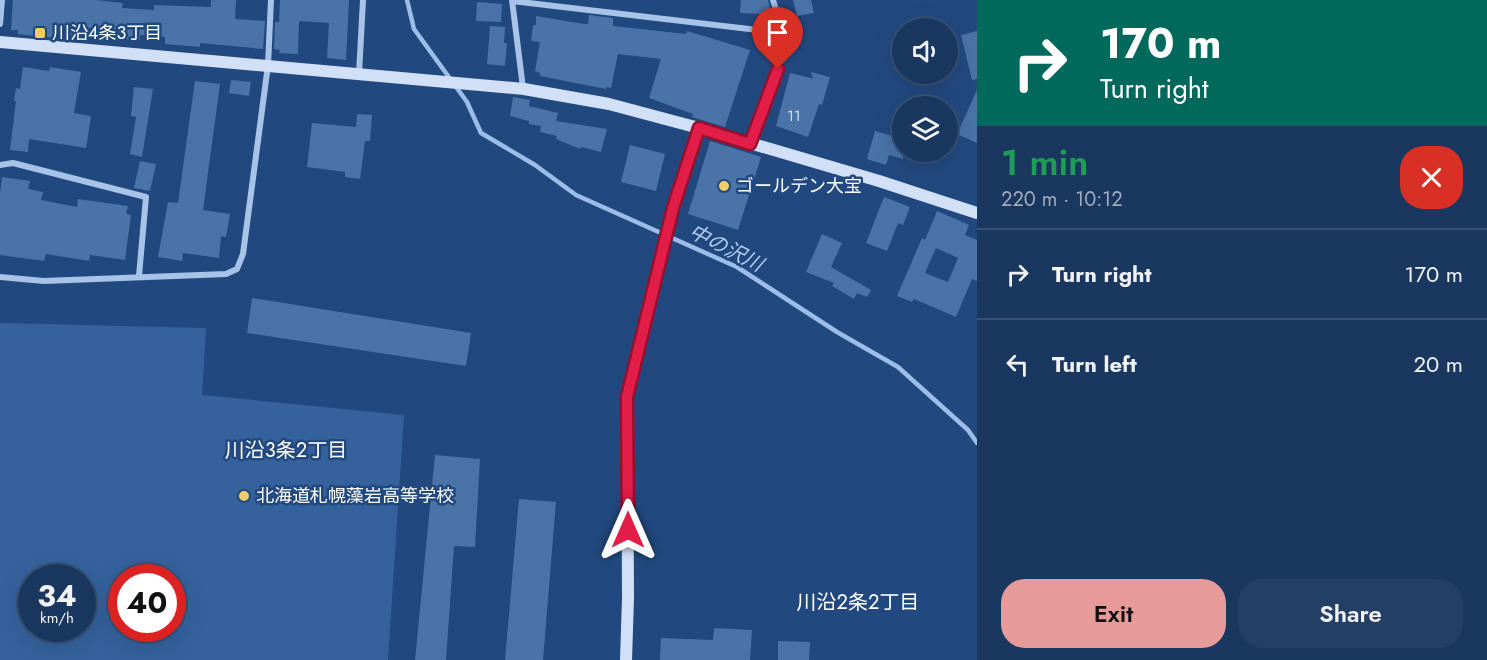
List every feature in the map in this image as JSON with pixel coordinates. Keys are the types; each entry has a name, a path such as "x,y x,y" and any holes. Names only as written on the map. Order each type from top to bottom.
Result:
{"street":[{"path":"0,24 2,0"},
{"path":"0,278 44,281 226,274 237,269 243,254 268,65 271,0"},
{"path":"359,75 363,0"},
{"path":"524,89 512,0 783,33"},
{"path":"750,144 784,51 783,33 773,0"},
{"path":"0,42 524,89 609,104 699,128 879,181 977,213"},
{"path":"626,660 627,397 673,208 699,128"},
{"path":"0,165 13,163 146,197 139,276"}],"shaded area":[{"name":"北海道札幌藻岩高等学校","path":"0,323 206,328 202,395 404,415 388,660 0,660"}],"building":[{"path":"13,0 96,0 123,3 122,8 154,10 154,5 211,7 211,0 236,0 235,19 265,21 263,49 200,43 200,47 165,44 165,37 140,35 140,40 101,40 102,29 75,27 74,40 18,34 18,30 11,30"},
{"path":"280,0 349,0 346,60 327,58 329,23 299,21 298,54 279,53 280,50 274,49 275,22 279,22"},
{"path":"741,0 768,0 770,8 762,14 740,13"},
{"path":"793,0 811,0 814,13 797,16"},
{"path":"477,2 502,4 501,22 476,21"},
{"path":"589,15 613,18 613,26 686,34 687,31 750,50 725,127 692,117 693,114 649,98 661,59 618,54 611,88 606,87 606,89 540,76 540,73 535,71 540,42 531,41 536,16 588,24"},
{"path":"490,26 505,27 504,43 507,43 505,66 487,64"},
{"path":"977,31 977,79 972,80 961,35"},
{"path":"23,67 49,71 50,67 81,72 74,113 91,116 86,148 29,139 28,152 10,150 16,88 20,89"},
{"path":"811,72 830,77 822,105 819,104 808,137 776,126 790,73 813,78"},
{"path":"231,80 251,82 249,96 229,93"},
{"path":"195,81 220,84 203,210 230,214 226,237 221,236 219,258 183,253 182,261 158,257 168,202 178,203"},
{"path":"134,87 153,89 142,157 130,154 136,117 131,116"},
{"path":"977,90 977,143 958,134"},
{"path":"513,97 530,100 529,106 558,113 556,121 607,129 601,152 581,147 580,149 556,139 557,136 540,132 541,126 510,116"},
{"path":"357,114 372,115 370,141 365,141 360,179 345,177 345,172 307,167 312,123 356,127"},
{"path":"875,131 892,136 892,156 889,155 886,165 867,159"},
{"name":"ゴールデン大宝","path":"710,141 761,157 738,230 688,214"},
{"path":"630,145 665,154 656,191 621,182"},
{"path":"140,161 156,164 150,191 134,188"},
{"path":"2,177 30,181 28,189 43,192 41,200 77,207 78,199 128,206 126,214 131,215 125,260 90,255 89,261 46,254 44,261 0,255"},
{"path":"884,197 910,207 903,225 898,223 887,251 866,243"},
{"path":"937,211 969,225 965,235 977,240 977,281 972,279 956,317 914,299 912,302 897,296 922,238 925,240","holes":["936,248 958,258 948,282 925,273"]},
{"path":"822,234 842,243 831,267 871,290 867,297 857,293 854,299 832,286 834,283 806,272"},
{"path":"252,298 471,333 466,366 247,333"},
{"path":"435,455 480,459 475,547 454,546 446,660 415,660"},
{"path":"519,499 556,502 543,660 505,660"},
{"path":"714,628 752,630 750,660 660,660 661,638 713,640"},
{"path":"778,641 810,642 809,660 778,660"}],"waterway":[{"name":"中の沢川","path":"407,0 414,29 467,102 481,133 535,165 576,195 737,267 837,332 898,367 968,430 977,443"}],"place":[{"name":"川沿4条3丁目","path":"40,33"},
{"name":"ゴールデン大宝","path":"724,186"},
{"name":"北海道札幌藻岩高等学校","path":"244,496"}],"district":[{"name":"川沿3条2丁目","path":"286,450"},
{"name":"川沿2条2丁目","path":"858,602"}],"route":[{"path":"628,530 627,397 673,208 699,128 750,144 778,69"}]}
